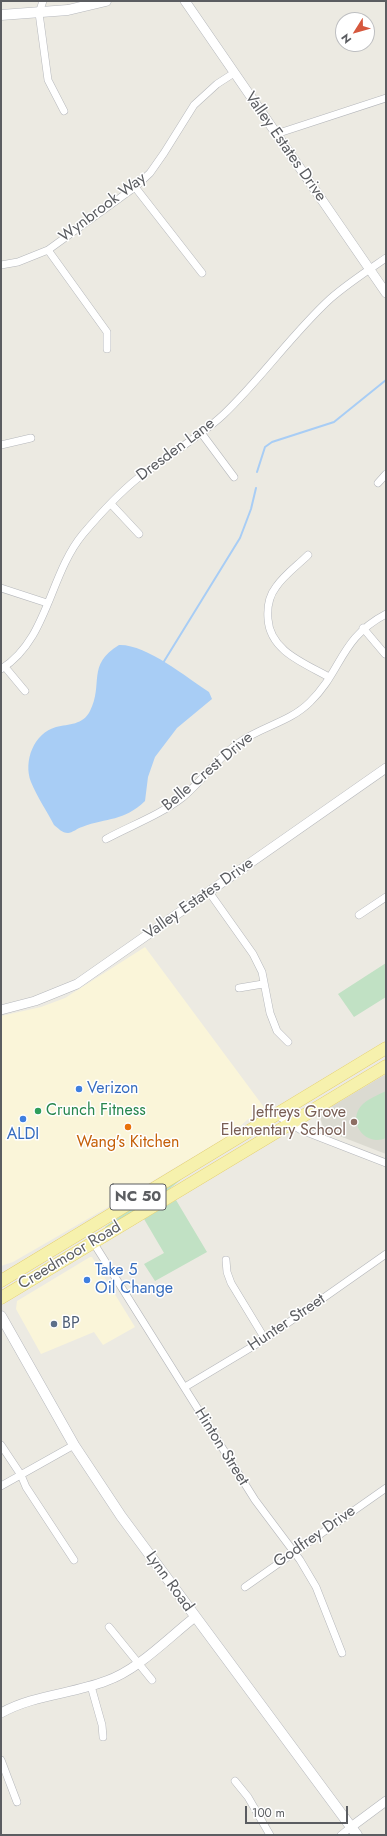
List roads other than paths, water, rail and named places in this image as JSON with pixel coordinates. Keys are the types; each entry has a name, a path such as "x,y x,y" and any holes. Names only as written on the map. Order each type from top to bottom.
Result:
{"main road":[{"path":"1,15 68,10 106,1"},
{"name":"Creedmoor Road","path":"1,1281 386,1048"},
{"name":"Creedmoor Road","path":"1,1298 386,1066"},
{"name":"Lynn Road","path":"1,1316 74,1445 121,1516 354,1831"}],"street":[{"path":"43,1 39,13 48,80 64,111"},
{"name":"Valley Estates Drive","path":"185,1 386,293"},
{"name":"Wynbrook Way","path":"1,265 18,262 48,250 135,187 150,173 194,105 217,84 234,73"},
{"path":"276,134 386,98"},
{"path":"135,187 202,273"},
{"path":"48,250 107,332 107,349"},
{"name":"Dresden Lane","path":"3,668 30,641 38,627 47,603 72,550 111,504 139,478 202,434 244,394 330,299 386,258"},
{"path":"202,434 234,477"},
{"path":"1,445 31,438"},
{"path":"378,483 386,474"},
{"path":"111,504 139,534"},
{"path":"308,555 281,580 271,594 268,605 268,622 273,638 283,650 328,677"},
{"path":"1,588 47,603"},
{"name":"Belle Crest Drive","path":"106,840 151,818 172,805 192,789 224,755 239,743 260,730 283,722 300,711 311,701 351,640 363,628 386,614"},
{"path":"363,628 385,654"},
{"path":"3,668 25,691"},
{"name":"Valley Estates Drive","path":"1,1010 35,1001 77,984 386,768"},
{"path":"209,892 253,954 262,972 263,984 270,1013 277,1031 288,1042"},
{"path":"360,915 386,897"},
{"path":"239,988 263,984"},
{"path":"275,1114 301,1130 386,1163"},
{"name":"Hinton Street","path":"93,1242 263,1513 294,1552 316,1587 342,1653"},
{"name":"Hunter Street","path":"185,1387 265,1339 386,1254"},
{"path":"226,1260 227,1272 231,1283 265,1339"},
{"path":"1,1445 21,1475 26,1487 74,1560"},
{"path":"1,1486 74,1445"},
{"name":"Godfrey Drive","path":"245,1588 386,1488"},
{"path":"1,1713 20,1704 91,1686 107,1681 124,1673 195,1617"},
{"path":"109,1627 152,1680"},
{"path":"91,1686 102,1725 103,1737"},
{"path":"1,1760 17,1802"},
{"path":"236,1781 248,1797 270,1835"},
{"path":"341,1835 354,1831 386,1801"}],"water":[{"path":"119,645 130,646 166,662 209,692 212,699 177,728 155,757 148,777 145,801 130,813 66,833 54,825 33,788 28,765 32,749 36,742 48,730 75,723 87,716 94,701 99,668 109,652"}],"waterway":[{"path":"257,472 265,447 272,442 334,422 386,380"},
{"path":"163,663 240,538 251,509 256,488"}],"place":[{"name":"Verizon","path":"79,1089"},
{"name":"Crunch Fitness","path":"38,1111"},
{"name":"ALDI","path":"23,1119"},
{"name":"Jeffreys Grove Elementary School","path":"354,1122"},
{"name":"Wang's Kitchen","path":"128,1127"},
{"name":"Take 5 Oil Change","path":"87,1280"},
{"name":"BP","path":"54,1324"}]}
